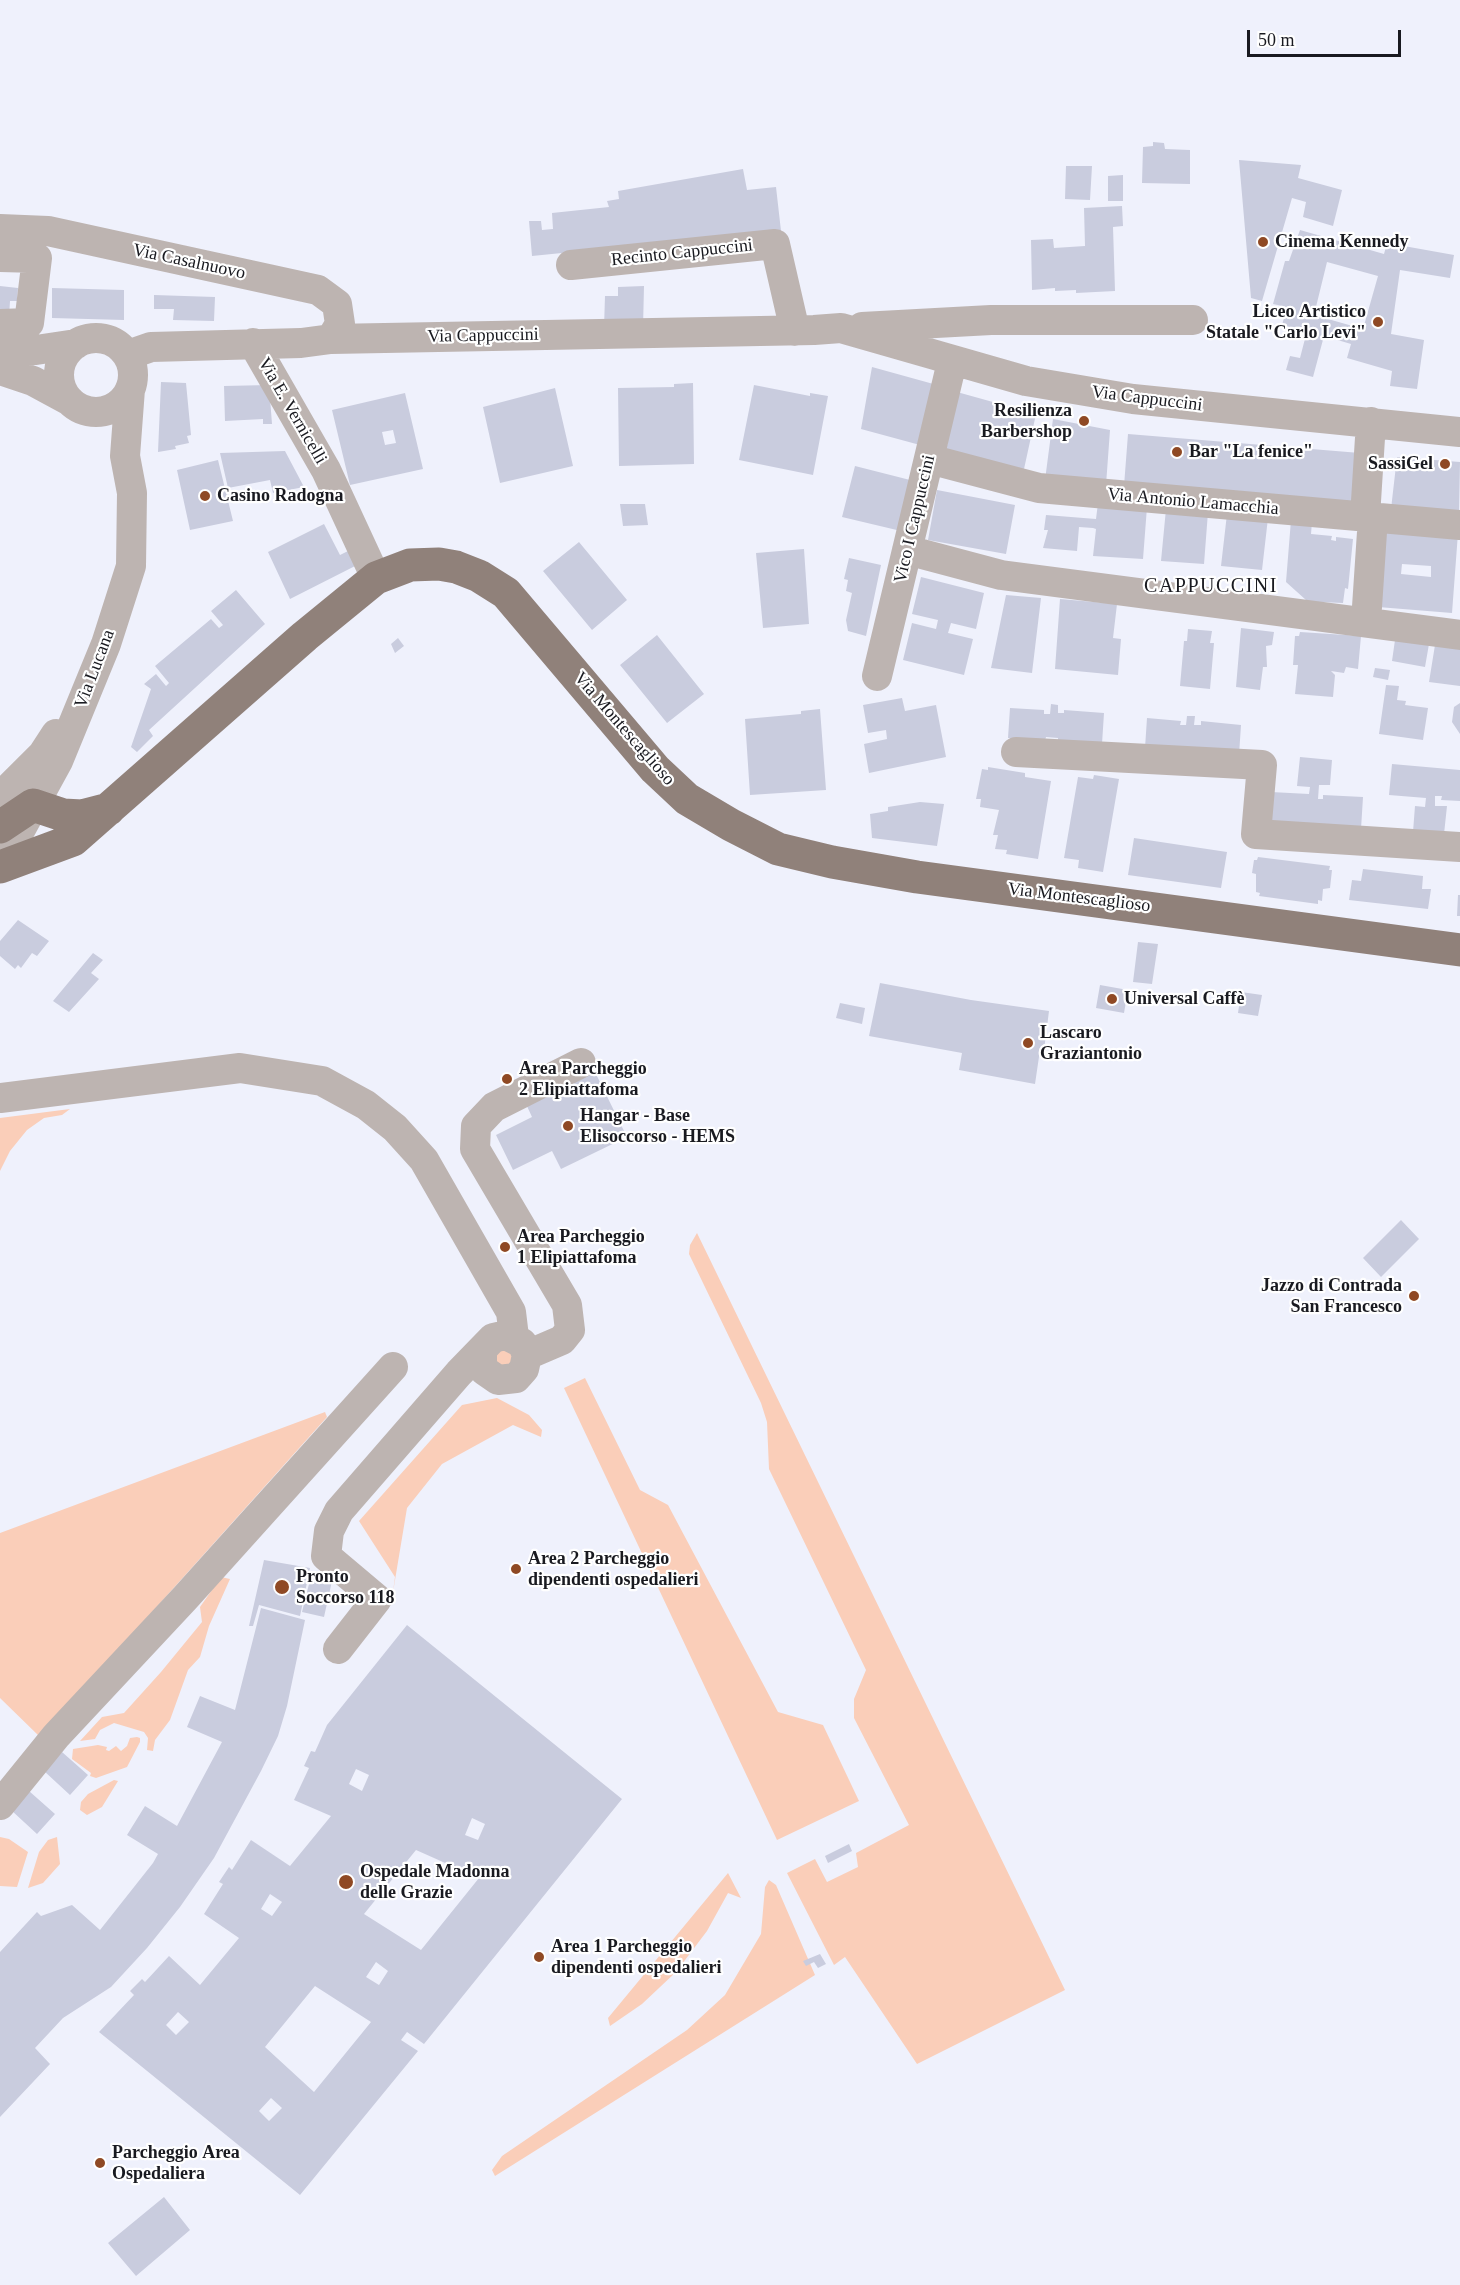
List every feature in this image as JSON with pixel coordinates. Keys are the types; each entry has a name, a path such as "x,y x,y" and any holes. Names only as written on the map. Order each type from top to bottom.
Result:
{"main road":[{"name":"Via Montescaglioso","path":"0,867 73,840 304,636 376,578 410,565 439,564 456,567 479,576 506,593 655,769 687,799 778,849 832,862 917,876 1460,950"},
{"name":"Via Montescaglioso","path":"33,805 63,815 81,816 109,809"},
{"path":"0,827 33,805"}],"street":[{"name":"Via Casalnuovo","path":"0,229 48,231 318,290 337,304 340,324 331,339"},
{"name":"Recinto Cappuccini","path":"571,265 775,244 795,331"},
{"path":"0,257 37,258 29,323 0,324"},
{"name":"Via Cappuccini","path":"128,355 151,347 301,343 331,339 795,331 991,320 1193,320"},
{"name":"Via Cappuccini","path":"841,328 952,362 1026,381 1133,399 1460,432"},
{"path":"0,351 36,350 76,344 87,339 111,339 128,355 132,366 130,389 126,397 111,409 101,412 76,405 60,385 59,376 63,357 76,344"},
{"name":"Via E. Vernicelli","path":"253,343 326,470 376,578"},
{"name":"Vico I Cappuccini","path":"877,676 952,362"},
{"name":"Via Lucana","path":"0,370 33,381 76,405 102,423 125,456"},
{"name":"Via Lucana","path":"0,867 58,760 106,644 131,566 132,493 125,456 130,389"},
{"path":"1366,622 1371,423"},
{"name":"Via Antonio Lamacchia","path":"929,459 1039,488 1460,525"},
{"path":"907,550 1001,575 1460,635"},
{"path":"0,797 43,754 86,693"},
{"path":"1016,752 1262,765 1256,834 1460,848"},
{"path":"338,1649 377,1599 326,1556 329,1531 339,1511 459,1372 505,1350 562,1340 570,1330 567,1305 475,1149 476,1126 494,1107 581,1063"},
{"path":"0,1098 240,1068 322,1081 366,1104 395,1128 424,1160 511,1312 505,1350"},
{"path":"0,1805 56,1736 185,1598 393,1367"}],"shaded area":[{"path":"70,1109 62,1115 44,1118 27,1130 10,1151 0,1171 0,1118"},
{"path":"697,1233 1065,1990 917,2064 845,1957 834,1965 787,1873 815,1859 827,1882 858,1867 856,1853 909,1825 854,1718 854,1699 866,1670 769,1469 767,1422 761,1403 689,1254 690,1245"},
{"path":"497,1347 514,1355 509,1366 498,1366 494,1350"},
{"path":"585,1378 640,1490 668,1505 778,1712 823,1725 859,1801 777,1840 564,1388"},
{"path":"497,1398 529,1415 542,1430 541,1437 513,1425 442,1464 407,1508 393,1592 395,1577 359,1521 462,1405"},
{"path":"325,1412 327,1417 40,1737 0,1698 0,1533"},
{"path":"221,1577 230,1579 209,1626 200,1657 188,1670 170,1720 155,1740 153,1751 147,1750 148,1738 144,1732 114,1723 100,1730 95,1739 80,1741 102,1717 124,1713 161,1672 202,1622 200,1607"},
{"path":"130,1738 140,1738 140,1742 127,1767 96,1778 90,1776 91,1773 72,1759 73,1749 98,1745 107,1747 106,1750 109,1751 116,1746 121,1751 127,1746"},
{"path":"114,1780 118,1781 102,1807 87,1815 80,1810 81,1802 88,1794"},
{"path":"0,1837 9,1839 28,1852 17,1887 0,1886"},
{"path":"57,1837 60,1864 43,1883 28,1888 39,1852 48,1840"},
{"path":"728,1873 741,1898 728,1893 707,1931 676,1972 642,2004 610,2026 608,2018"},
{"path":"769,1880 776,1885 815,1975 495,2176 492,2170 502,2156 687,2030 725,1995 761,1934 765,1887"}],"building":[{"path":"1153,142 1164,143 1165,149 1190,150 1190,184 1142,183 1143,147 1153,146"},
{"name":"Cinema Kennedy","path":"1239,160 1301,165 1298,178 1342,190 1333,226 1303,217 1306,202 1292,198 1262,301 1251,298"},
{"path":"1066,166 1092,166 1090,200 1065,199"},
{"path":"743,169 747,190 776,187 781,231 532,256 529,221 541,221 542,230 553,229 552,213 609,207 607,201 619,199 618,191"},
{"path":"1123,175 1123,201 1108,201 1108,176"},
{"path":"1122,206 1123,226 1113,227 1115,291 1076,293 1076,290 1055,291 1055,288 1032,290 1031,240 1053,239 1054,248 1085,246 1084,208"},
{"path":"1300,230 1384,254 1387,243 1454,255 1450,278 1400,270 1391,334 1424,340 1417,389 1390,386 1392,371 1347,358 1351,344 1324,336 1313,377 1286,370 1290,356 1300,358 1307,331 1282,325 1287,307 1273,304 1285,261 1289,261","holes":["1327,262 1378,276 1363,329 1314,315"]},
{"path":"0,286 18,288 17,301 10,301 9,317 0,317"},
{"path":"644,286 643,328 604,328 605,296 618,296 618,287"},
{"path":"52,288 124,290 124,320 52,318"},
{"path":"154,295 215,297 214,321 173,320 174,309 154,309"},
{"path":"872,367 937,385 920,445 861,429"},
{"path":"161,382 186,383 191,435 187,436 189,443 175,446 176,449 158,452"},
{"path":"693,383 694,464 619,466 618,388 674,387 674,384"},
{"path":"269,385 272,424 263,424 263,419 225,421 224,386"},
{"path":"754,385 810,396 810,393 828,396 813,475 739,460"},
{"path":"555,388 573,466 500,483 483,407"},
{"path":"957,392 1036,414 1024,469 946,451"},
{"path":"405,393 423,469 350,485 332,410","holes":["393,430 396,443 385,445 382,432"]},
{"path":"1053,419 1110,430 1106,485 1045,480"},
{"path":"1128,434 1360,453 1355,506 1124,486"},
{"path":"285,451 304,487 273,493 270,480 228,488 220,453"},
{"path":"1397,457 1460,462 1459,515 1391,509"},
{"name":"Casino Radogna","path":"218,460 233,521 190,530 177,470"},
{"path":"855,466 914,481 901,531 842,517"},
{"path":"937,490 1015,505 1006,554 928,540"},
{"path":"1098,503 1147,507 1143,559 1093,556 1096,529 1093,528 1079,527 1077,551 1043,548 1048,530 1044,530 1046,515 1096,519"},
{"path":"620,504 645,504 648,525 623,526"},
{"path":"1166,509 1208,512 1204,564 1161,561"},
{"path":"1227,514 1268,518 1262,570 1221,566"},
{"path":"1291,520 1312,522 1311,534 1332,536 1331,540 1336,541 1336,537 1353,539 1348,589 1345,588 1343,603 1321,602 1321,607 1306,600 1286,582"},
{"path":"324,524 340,555 354,548 361,563 290,599 268,552"},
{"path":"1384,527 1458,533 1452,613 1378,607","holes":["1402,564 1431,566 1431,577 1401,574"]},
{"path":"579,542 627,600 592,630 543,571"},
{"path":"804,549 809,624 763,628 756,553"},
{"path":"849,558 881,565 866,636 848,631 846,620 852,593 846,591 848,580 844,579"},
{"path":"921,577 984,593 976,629 951,623 948,633 973,639 964,675 903,660 912,623 936,629 938,620 912,614"},
{"path":"236,590 265,624 149,730 153,736 137,752 131,747 151,689 144,684 156,674 166,686 169,683 155,666 211,619 219,628 223,625 211,611"},
{"path":"1006,595 1041,598 1032,673 991,668"},
{"path":"1060,599 1117,604 1113,638 1121,639 1118,675 1055,669"},
{"path":"1241,628 1274,632 1272,645 1266,646 1267,667 1263,667 1260,690 1236,687"},
{"path":"1188,629 1212,631 1210,643 1214,643 1210,689 1180,686 1184,641 1187,641"},
{"path":"1300,632 1361,636 1358,669 1346,667 1344,673 1331,671 1335,675 1333,697 1295,694 1298,665 1293,665 1295,636 1299,636"},
{"path":"657,635 704,694 667,723 620,665"},
{"path":"398,638 404,646 395,653 391,644"},
{"path":"1395,640 1429,644 1425,667 1392,661"},
{"path":"1435,645 1460,648 1460,686 1429,682"},
{"path":"1375,668 1390,670 1388,680 1373,677"},
{"path":"1386,685 1399,686 1397,700 1406,701 1405,705 1428,708 1423,740 1379,734"},
{"path":"902,698 905,711 936,705 946,757 869,773 864,744 887,739 886,730 868,733 863,705"},
{"path":"1460,703 1460,734 1452,722 1454,707"},
{"path":"1051,704 1058,705 1058,713 1064,713 1064,710 1104,713 1102,744 1058,741 1058,738 1046,737 1045,741 1008,738 1010,708 1044,710 1044,714 1050,714"},
{"path":"820,709 826,790 750,795 745,719 801,714 801,711"},
{"path":"1187,716 1195,716 1194,725 1201,725 1201,721 1241,725 1239,755 1145,748 1147,718 1181,721 1180,725 1186,725"},
{"path":"1300,757 1332,760 1330,785 1319,785 1318,799 1323,799 1323,795 1363,797 1361,829 1269,824 1271,792 1309,794 1310,787 1297,786"},
{"path":"1392,764 1460,770 1460,801 1441,800 1442,796 1435,796 1435,806 1447,806 1444,834 1413,832 1415,806 1425,807 1426,798 1389,795"},
{"path":"988,767 1025,773 1025,777 1051,781 1038,859 1006,854 1007,850 995,849 998,835 993,835 999,810 980,807 981,799 976,799 982,769 988,770"},
{"path":"1094,775 1119,779 1103,872 1078,868 1079,860 1064,858 1078,777 1093,779"},
{"path":"920,802 944,804 937,846 872,838 870,814 888,811 888,807"},
{"path":"1134,838 1227,852 1221,888 1128,875"},
{"path":"1258,857 1330,866 1329,870 1332,870 1330,888 1323,889 1322,901 1318,900 1318,904 1259,896 1260,893 1256,892 1256,874 1252,873 1254,860"},
{"path":"1363,869 1423,876 1422,889 1431,889 1428,909 1349,900 1352,880 1361,881"},
{"path":"1458,895 1460,895 1460,916 1457,916"},
{"path":"18,920 49,941 37,956 32,953 21,968 18,965 15,969 0,956 0,941"},
{"path":"1138,942 1158,944 1152,984 1133,982"},
{"path":"93,953 103,960 91,973 99,979 69,1012 53,1001"},
{"path":"880,983 971,1000 1049,1011 1044,1050 1040,1050 1035,1084 959,1070 962,1053 869,1036"},
{"name":"Universal Caffè","path":"1100,985 1128,990 1124,1013 1096,1008"},
{"path":"1241,992 1262,995 1258,1016 1238,1013"},
{"path":"840,1003 865,1008 862,1024 836,1018"},
{"name":"Hangar - Base Elisoccorso - HEMS","path":"594,1070 627,1137 561,1169 552,1151 513,1170 496,1135 532,1117 526,1104"},
{"path":"1401,1220 1419,1239 1381,1277 1363,1258"},
{"name":"Pronto Soccorso 118","path":"264,1560 310,1568 300,1616 259,1605 253,1626 249,1626"},
{"path":"311,1576 332,1581 324,1617 302,1612"},
{"path":"261,1608 305,1620 287,1706 278,1736 261,1771 214,1858 180,1907 111,1987 63,2018 35,2048 50,2064 0,2117 0,1952 37,1912 41,1916 72,1905 100,1930 153,1863 158,1854 127,1835 145,1806 177,1826 222,1742 187,1727 200,1696 235,1710"},
{"name":"Ospedale Madonna delle Grazie","path":"407,1625 622,1799 424,2044 407,2032 401,2040 418,2051 300,2195 99,2032 134,1995 130,1991 142,1979 145,1982 169,1956 200,1985 239,1938 204,1914 223,1884 219,1882 229,1867 232,1870 251,1840 290,1866 331,1816 294,1800 309,1768 304,1766 311,1751 315,1752 327,1725","holes":["356,1769 369,1775 362,1791 349,1784","472,1818 485,1824 478,1840 465,1835","416,1850 479,1878 421,1950 364,1914","270,1894 282,1902 272,1916 261,1909","376,1962 388,1971 379,1985 366,1977","315,1986 371,2022 314,2092 265,2047","178,2012 189,2022 176,2035 166,2025","271,2098 282,2108 269,2121 259,2111"]},
{"path":"62,1752 88,1775 70,1795 44,1771"},
{"path":"29,1791 55,1814 37,1834 11,1810"},
{"path":"849,1844 852,1851 828,1863 825,1856"},
{"path":"820,1954 826,1964 818,1968 814,1962 806,1966 803,1961"},
{"path":"164,2197 190,2230 136,2276 108,2243"}],"place":[{"name":"Cinema Kennedy","path":"1263,242"},
{"name":"Liceo Artistico Statale \"Carlo Levi\"","path":"1378,322"},
{"name":"Resilienza Barbershop","path":"1084,421"},
{"name":"Bar \"La fenice\"","path":"1177,452"},
{"name":"SassiGel","path":"1445,464"},
{"name":"Casino Radogna","path":"205,496"},
{"name":"Universal Caffè","path":"1112,999"},
{"name":"Lascaro Graziantonio","path":"1028,1043"},
{"name":"Area Parcheggio 2 Elipiattafoma","path":"507,1079"},
{"name":"Hangar - Base Elisoccorso - HEMS","path":"568,1126"},
{"name":"Area Parcheggio 1 Elipiattafoma","path":"505,1247"},
{"name":"Jazzo di Contrada San Francesco","path":"1414,1296"},
{"name":"Area 2 Parcheggio dipendenti ospedalieri","path":"516,1569"},
{"name":"Pronto Soccorso 118","path":"282,1587"},
{"name":"Ospedale Madonna delle Grazie","path":"346,1882"},
{"name":"Area 1 Parcheggio dipendenti ospedalieri","path":"539,1957"},
{"name":"Parcheggio Area Ospedaliera","path":"100,2163"}],"district":[{"name":"CAPPUCCINI","path":"1211,587"}]}
